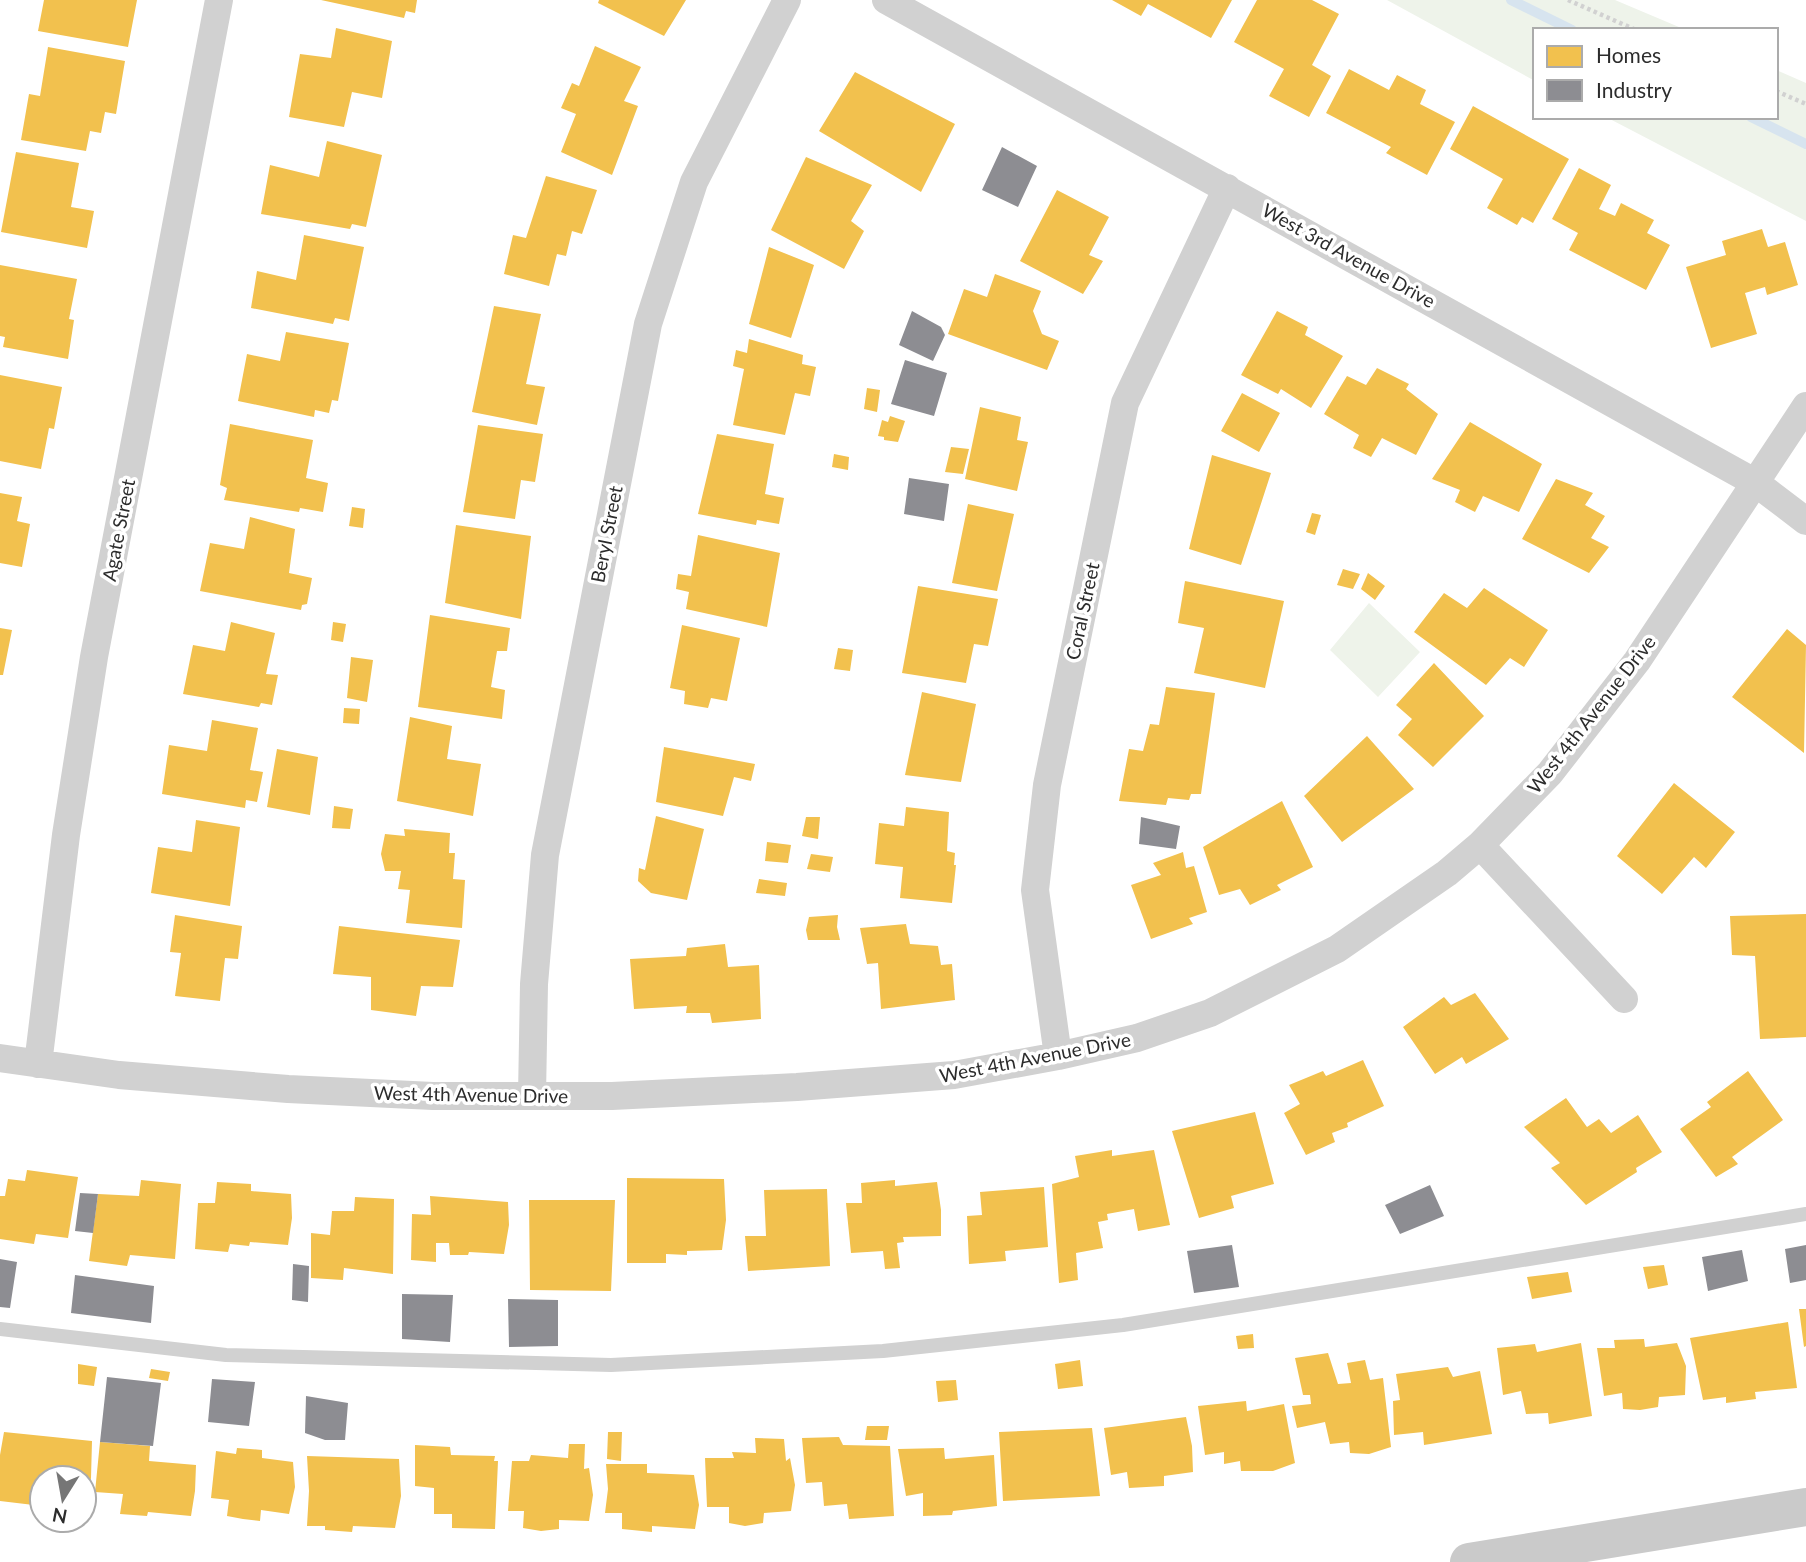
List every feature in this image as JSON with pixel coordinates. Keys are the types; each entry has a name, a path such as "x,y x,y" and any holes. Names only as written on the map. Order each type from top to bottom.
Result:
{"main road":[{"path":"1469,1562 1806,1507"}],"street":[{"name":"Agate Street","path":"38,1064 66,835 94,657 219,0"},
{"name":"Beryl Street","path":"532,1096 534,984 545,855 648,324 694,182 787,0"},
{"name":"West 3rd Avenue Drive","path":"886,0 1756,483 1806,521"},
{"name":"Coral Street","path":"1058,1056 1035,890 1047,785 1125,403 1227,188"},
{"name":"West 4th Avenue Drive","path":"0,1058 119,1075 288,1089 433,1096 612,1096 797,1087 954,1075 1137,1038 1210,1013 1337,949 1447,873 1480,845 1550,773 1637,661 1806,406"},
{"path":"1480,845 1624,999"}],"lane":[{"path":"0,1329 226,1355 556,1364 611,1365 870,1351 1123,1325 1806,1214"}],"path":[{"path":"1568,0 1631,28"},
{"path":"1778,92 1806,104"}],"shaded area":[{"path":"1387,0 1615,0 1681,28 1533,28 1533,80"},
{"path":"1778,71 1806,83 1806,221 1610,119 1778,119"},
{"path":"1369,603 1420,652 1378,697 1330,650"}],"building: Homes":[{"path":"44,0 137,0 128,47 38,31"},
{"path":"321,0 417,0 415,13 406,11 404,18"},
{"path":"599,0 686,0 664,36 598,3"},
{"path":"1112,0 1232,0 1211,38 1148,4 1141,16"},
{"path":"1257,0 1312,0 1339,14 1312,65 1331,76 1309,117 1269,96 1284,69 1234,42"},
{"path":"336,28 392,41 382,98 352,92 344,127 289,117 300,54 331,58"},
{"path":"595,46 641,67 624,101 638,106 612,175 561,152 576,114 561,108 572,83 579,86"},
{"path":"48,47 125,61 116,114 105,112 101,133 90,131 86,151 21,140 29,94 40,96"},
{"path":"1349,69 1389,90 1397,75 1426,90 1420,104 1455,122 1427,175 1386,153 1391,147 1326,113"},
{"path":"855,72 955,124 921,192 819,131"},
{"path":"1473,106 1569,159 1533,223 1522,217 1517,225 1487,208 1503,179 1450,149"},
{"path":"327,141 382,155 366,227 352,224 350,229 261,214 270,165 319,177"},
{"path":"16,152 79,163 71,207 94,211 87,248 1,232"},
{"path":"806,157 872,185 851,221 864,231 844,269 771,230"},
{"path":"1579,168 1611,185 1599,209 1615,216 1621,203 1654,220 1647,233 1670,245 1646,290 1569,250 1578,233 1552,219"},
{"path":"546,176 597,190 582,234 572,231 566,256 557,254 549,286 504,274 513,235 526,238"},
{"path":"1057,190 1109,217 1089,255 1103,261 1083,294 1020,261"},
{"path":"1762,229 1768,247 1785,242 1798,285 1767,295 1765,287 1745,293 1757,334 1711,348 1686,267 1726,255 1722,241"},
{"path":"304,235 364,247 349,321 335,318 333,324 251,308 257,271 296,280"},
{"path":"769,247 814,265 791,338 749,324"},
{"path":"0,265 77,279 69,319 74,320 68,359 3,347 5,337 0,336"},
{"path":"995,274 1041,291 1033,311 1042,334 1059,341 1047,370 948,334 964,289 987,297"},
{"path":"494,306 541,314 526,384 545,387 537,425 472,412"},
{"path":"1277,311 1308,327 1305,335 1343,356 1311,408 1281,389 1278,394 1241,375"},
{"path":"286,332 349,343 338,401 332,400 329,413 315,410 314,417 238,401 247,354 280,361"},
{"path":"749,339 803,355 802,364 816,367 810,396 795,393 785,435 733,425 744,369 733,366 736,350 747,353"},
{"path":"1377,368 1409,384 1406,389 1438,414 1416,455 1382,438 1371,457 1353,448 1359,435 1324,414 1347,376 1366,385"},
{"path":"0,375 62,387 54,429 49,428 41,469 0,461"},
{"path":"867,388 880,390 877,412 864,409"},
{"path":"1242,393 1280,413 1259,452 1221,431"},
{"path":"980,407 1021,417 1017,440 1028,442 1017,491 965,479"},
{"path":"890,416 905,421 898,442 884,440 884,437 878,436 882,420 888,422"},
{"path":"1470,422 1542,464 1519,512 1483,496 1475,512 1455,502 1460,490 1432,479"},
{"path":"230,424 313,440 306,478 328,483 323,512 300,508 299,512 224,500 227,488 220,485"},
{"path":"478,425 543,434 535,482 521,480 515,519 463,512"},
{"path":"717,434 774,444 765,494 784,498 779,524 757,520 756,525 698,514"},
{"path":"951,447 969,449 963,474 945,472"},
{"path":"834,454 849,457 848,470 832,467"},
{"path":"1212,455 1271,473 1241,565 1189,549"},
{"path":"1556,479 1593,493 1585,505 1605,516 1591,538 1609,547 1589,573 1522,539"},
{"path":"0,493 22,497 17,521 30,524 22,567 0,563"},
{"path":"968,504 1014,514 997,591 952,583"},
{"path":"352,507 365,509 363,528 349,526"},
{"path":"1312,513 1321,515 1315,535 1306,532"},
{"path":"250,517 295,529 289,573 312,578 307,604 302,605 301,610 200,591 210,543 244,549"},
{"path":"456,525 531,536 521,619 445,603"},
{"path":"698,535 780,553 767,627 686,609 689,592 676,589 678,574 691,576"},
{"path":"1343,569 1360,574 1353,589 1337,585"},
{"path":"1368,573 1385,586 1375,600 1361,589"},
{"path":"1185,581 1284,601 1265,688 1194,673 1204,628 1178,623"},
{"path":"918,586 998,599 988,646 974,644 966,683 902,673"},
{"path":"1484,588 1548,630 1524,667 1510,658 1486,685 1414,632 1444,593 1467,608"},
{"path":"430,615 510,628 507,651 497,651 491,687 505,690 502,719 418,707"},
{"path":"231,622 275,633 266,674 278,675 272,705 261,703 259,707 183,694 193,645 225,651"},
{"path":"333,622 346,624 343,642 331,640"},
{"path":"682,625 740,638 727,701 711,698 708,708 684,704 685,691 670,688"},
{"path":"0,628 12,630 3,675 0,675"},
{"path":"1787,629 1806,645 1804,753 1732,697"},
{"path":"838,648 853,650 850,671 834,669"},
{"path":"351,657 373,660 367,702 347,698"},
{"path":"1434,663 1484,716 1433,767 1398,735 1412,719 1396,705"},
{"path":"1166,687 1215,693 1201,794 1191,794 1189,800 1168,798 1166,805 1119,801 1129,749 1143,751 1150,724 1159,725"},
{"path":"922,692 976,704 961,782 905,775"},
{"path":"344,708 360,709 359,724 343,723"},
{"path":"410,717 452,726 447,759 481,764 473,816 397,801"},
{"path":"212,720 258,728 250,770 263,772 257,802 246,800 245,808 162,794 169,745 207,751"},
{"path":"1367,736 1414,789 1342,842 1304,796"},
{"path":"664,747 755,764 751,781 734,777 723,816 656,802"},
{"path":"277,749 318,757 310,815 267,807"},
{"path":"1674,783 1735,832 1706,868 1694,857 1662,894 1617,856"},
{"path":"1282,801 1313,867 1277,885 1281,890 1250,905 1240,889 1219,895 1203,847"},
{"path":"334,806 353,809 350,829 332,828"},
{"path":"906,807 949,812 947,851 955,853 956,865 952,903 900,898 903,867 875,864 879,823 904,826"},
{"path":"656,816 704,829 687,900 651,893 638,881 639,868 645,870"},
{"path":"806,817 820,817 818,839 802,836"},
{"path":"196,820 240,827 230,906 151,893 158,847 192,852"},
{"path":"404,829 450,833 449,853 455,853 453,879 465,880 462,928 406,923 410,890 398,889 401,871 385,871 381,854 385,834 405,836"},
{"path":"767,842 791,845 788,863 765,861"},
{"path":"1183,852 1186,868 1194,866 1207,912 1189,918 1193,924 1151,939 1131,885 1161,875 1153,863"},
{"path":"811,854 833,857 830,872 807,869"},
{"path":"759,879 787,883 785,896 756,893"},
{"path":"1806,914 1806,1037 1760,1039 1755,956 1732,955 1730,916"},
{"path":"175,915 242,926 238,959 225,958 220,1001 175,996 181,953 170,952"},
{"path":"838,915 840,940 808,940 806,930 809,917"},
{"path":"906,924 910,944 938,946 941,965 952,964 955,1000 881,1009 878,963 867,964 860,928"},
{"path":"339,926 460,940 453,987 421,986 416,1016 371,1010 371,977 333,974"},
{"path":"725,944 728,967 759,965 761,1019 712,1023 710,1013 686,1013 687,1006 634,1009 630,959 686,956 687,948"},
{"path":"1475,993 1509,1039 1466,1064 1462,1057 1435,1074 1403,1027 1444,997 1451,1005"},
{"path":"1363,1060 1384,1106 1347,1123 1348,1127 1332,1133 1335,1142 1306,1155 1284,1113 1300,1104 1289,1085 1323,1071 1326,1076"},
{"path":"1748,1071 1783,1120 1732,1157 1738,1164 1716,1177 1680,1129 1711,1107 1707,1102"},
{"path":"1566,1098 1587,1127 1599,1119 1611,1133 1638,1115 1662,1152 1636,1168 1637,1172 1586,1205 1551,1168 1560,1163 1524,1127"},
{"path":"1255,1112 1274,1184 1231,1196 1234,1208 1199,1218 1172,1131"},
{"path":"1112,1150 1112,1156 1154,1150 1170,1225 1138,1231 1134,1209 1107,1214 1108,1220 1098,1222 1103,1248 1076,1253 1078,1280 1059,1283 1052,1184 1079,1177 1075,1156"},
{"path":"27,1170 78,1177 68,1238 36,1234 34,1244 0,1239 0,1196 5,1196 8,1179 25,1181"},
{"path":"627,1178 724,1179 726,1220 722,1250 687,1251 687,1255 666,1254 666,1263 627,1263"},
{"path":"141,1180 181,1184 175,1259 130,1255 127,1266 89,1261 98,1194 139,1196"},
{"path":"895,1180 895,1186 937,1182 941,1236 903,1237 904,1242 897,1243 900,1268 885,1269 883,1251 851,1253 846,1203 862,1203 861,1183"},
{"path":"217,1182 251,1184 251,1191 291,1194 292,1218 288,1245 250,1242 249,1246 230,1244 228,1252 195,1249 198,1203 215,1203"},
{"path":"1044,1187 1048,1247 1005,1251 1006,1261 969,1264 967,1216 982,1215 980,1192"},
{"path":"827,1189 830,1266 748,1271 745,1236 766,1236 764,1190"},
{"path":"430,1196 508,1202 509,1225 504,1254 469,1252 468,1255 450,1255 449,1243 436,1243 436,1262 411,1260 412,1214 431,1215"},
{"path":"355,1197 394,1199 393,1274 344,1268 343,1280 311,1278 311,1233 330,1235 332,1211 354,1211"},
{"path":"529,1200 615,1200 611,1291 530,1290"},
{"path":"1664,1265 1668,1285 1648,1289 1643,1267"},
{"path":"1568,1272 1572,1292 1532,1299 1527,1277"},
{"path":"1799,1309 1806,1309 1804,1347"},
{"path":"1788,1322 1797,1388 1755,1392 1756,1399 1726,1403 1726,1397 1703,1400 1690,1338"},
{"path":"1253,1334 1254,1348 1238,1349 1236,1336"},
{"path":"1644,1339 1645,1347 1677,1343 1686,1366 1685,1395 1659,1397 1658,1407 1623,1409 1622,1393 1604,1396 1597,1348 1615,1348 1614,1340"},
{"path":"1581,1343 1592,1416 1549,1424 1548,1413 1526,1414 1521,1391 1503,1395 1497,1348 1535,1344 1537,1352"},
{"path":"1328,1353 1338,1384 1351,1383 1347,1363 1365,1360 1370,1380 1383,1378 1391,1447 1369,1454 1350,1453 1349,1442 1330,1444 1325,1422 1297,1428 1292,1406 1311,1404 1310,1395 1303,1395 1295,1358"},
{"path":"1080,1360 1083,1386 1058,1389 1055,1364"},
{"path":"78,1364 97,1367 94,1386 78,1384"},
{"path":"1448,1367 1453,1377 1480,1371 1492,1434 1424,1445 1423,1432 1394,1435 1393,1401 1400,1400 1396,1374"},
{"path":"151,1369 170,1372 168,1381 149,1378"},
{"path":"956,1380 958,1400 938,1402 936,1381"},
{"path":"1246,1401 1247,1411 1284,1404 1295,1463 1273,1471 1241,1471 1240,1461 1224,1464 1224,1452 1205,1455 1198,1406"},
{"path":"1186,1417 1192,1446 1193,1472 1164,1476 1164,1486 1129,1488 1127,1472 1111,1475 1104,1428"},
{"path":"867,1426 889,1426 887,1440 865,1440"},
{"path":"1092,1428 1100,1496 1003,1501 999,1432"},
{"path":"4,1432 92,1441 91,1464 28,1464 28,1504 0,1501 0,1455"},
{"path":"608,1432 622,1432 621,1461 607,1459"},
{"path":"839,1437 843,1445 890,1446 894,1516 849,1519 847,1504 824,1506 822,1482 806,1483 802,1438"},
{"path":"755,1438 784,1439 786,1461 790,1458 795,1485 791,1511 764,1513 763,1523 745,1526 729,1523 729,1507 707,1507 705,1458 734,1458 732,1452 756,1453"},
{"path":"100,1442 150,1446 149,1461 196,1465 191,1516 148,1512 147,1516 120,1514 123,1494 98,1492"},
{"path":"569,1444 585,1444 584,1469 589,1468 593,1495 589,1521 559,1520 559,1529 541,1531 523,1528 524,1511 508,1511 512,1461 529,1461 531,1455 568,1458"},
{"path":"415,1445 450,1447 451,1455 495,1456 494,1461 498,1461 495,1529 452,1528 452,1514 434,1514 434,1488 415,1486"},
{"path":"237,1448 262,1450 262,1458 293,1462 295,1487 289,1514 261,1510 260,1521 227,1516 229,1500 211,1498 216,1451 236,1454"},
{"path":"944,1448 945,1459 994,1455 997,1506 953,1511 952,1515 923,1516 923,1493 906,1496 898,1449"},
{"path":"307,1456 399,1459 401,1496 395,1528 353,1526 352,1532 325,1530 325,1526 307,1526"},
{"path":"606,1464 647,1464 647,1473 694,1475 699,1505 695,1529 652,1526 652,1532 622,1529 622,1513 605,1513 608,1489"}],"building: Industry":[{"path":"1002,147 1037,166 1018,207 982,190"},
{"path":"912,311 941,327 945,335 933,361 899,345"},
{"path":"905,360 947,373 934,416 891,404"},
{"path":"909,478 949,484 944,521 904,514"},
{"path":"1141,817 1180,826 1176,849 1139,844"},
{"path":"1430,1185 1444,1216 1400,1234 1385,1205"},
{"path":"80,1193 98,1194 93,1233 75,1231"},
{"path":"1232,1245 1239,1287 1194,1293 1187,1251"},
{"path":"1806,1245 1806,1280 1790,1283 1785,1249"},
{"path":"1742,1250 1748,1281 1708,1291 1702,1257"},
{"path":"0,1259 17,1262 10,1308 0,1307"},
{"path":"293,1264 309,1266 308,1302 292,1300"},
{"path":"75,1275 154,1286 151,1323 71,1313"},
{"path":"402,1294 453,1295 450,1342 402,1339"},
{"path":"508,1299 558,1300 558,1346 509,1347"},
{"path":"107,1377 161,1383 153,1446 100,1442"},
{"path":"212,1379 255,1382 249,1426 208,1422"},
{"path":"306,1396 348,1403 345,1440 325,1440 305,1433"}],"waterway":[{"path":"1511,0 1568,28"},
{"path":"1755,119 1806,144"}]}
